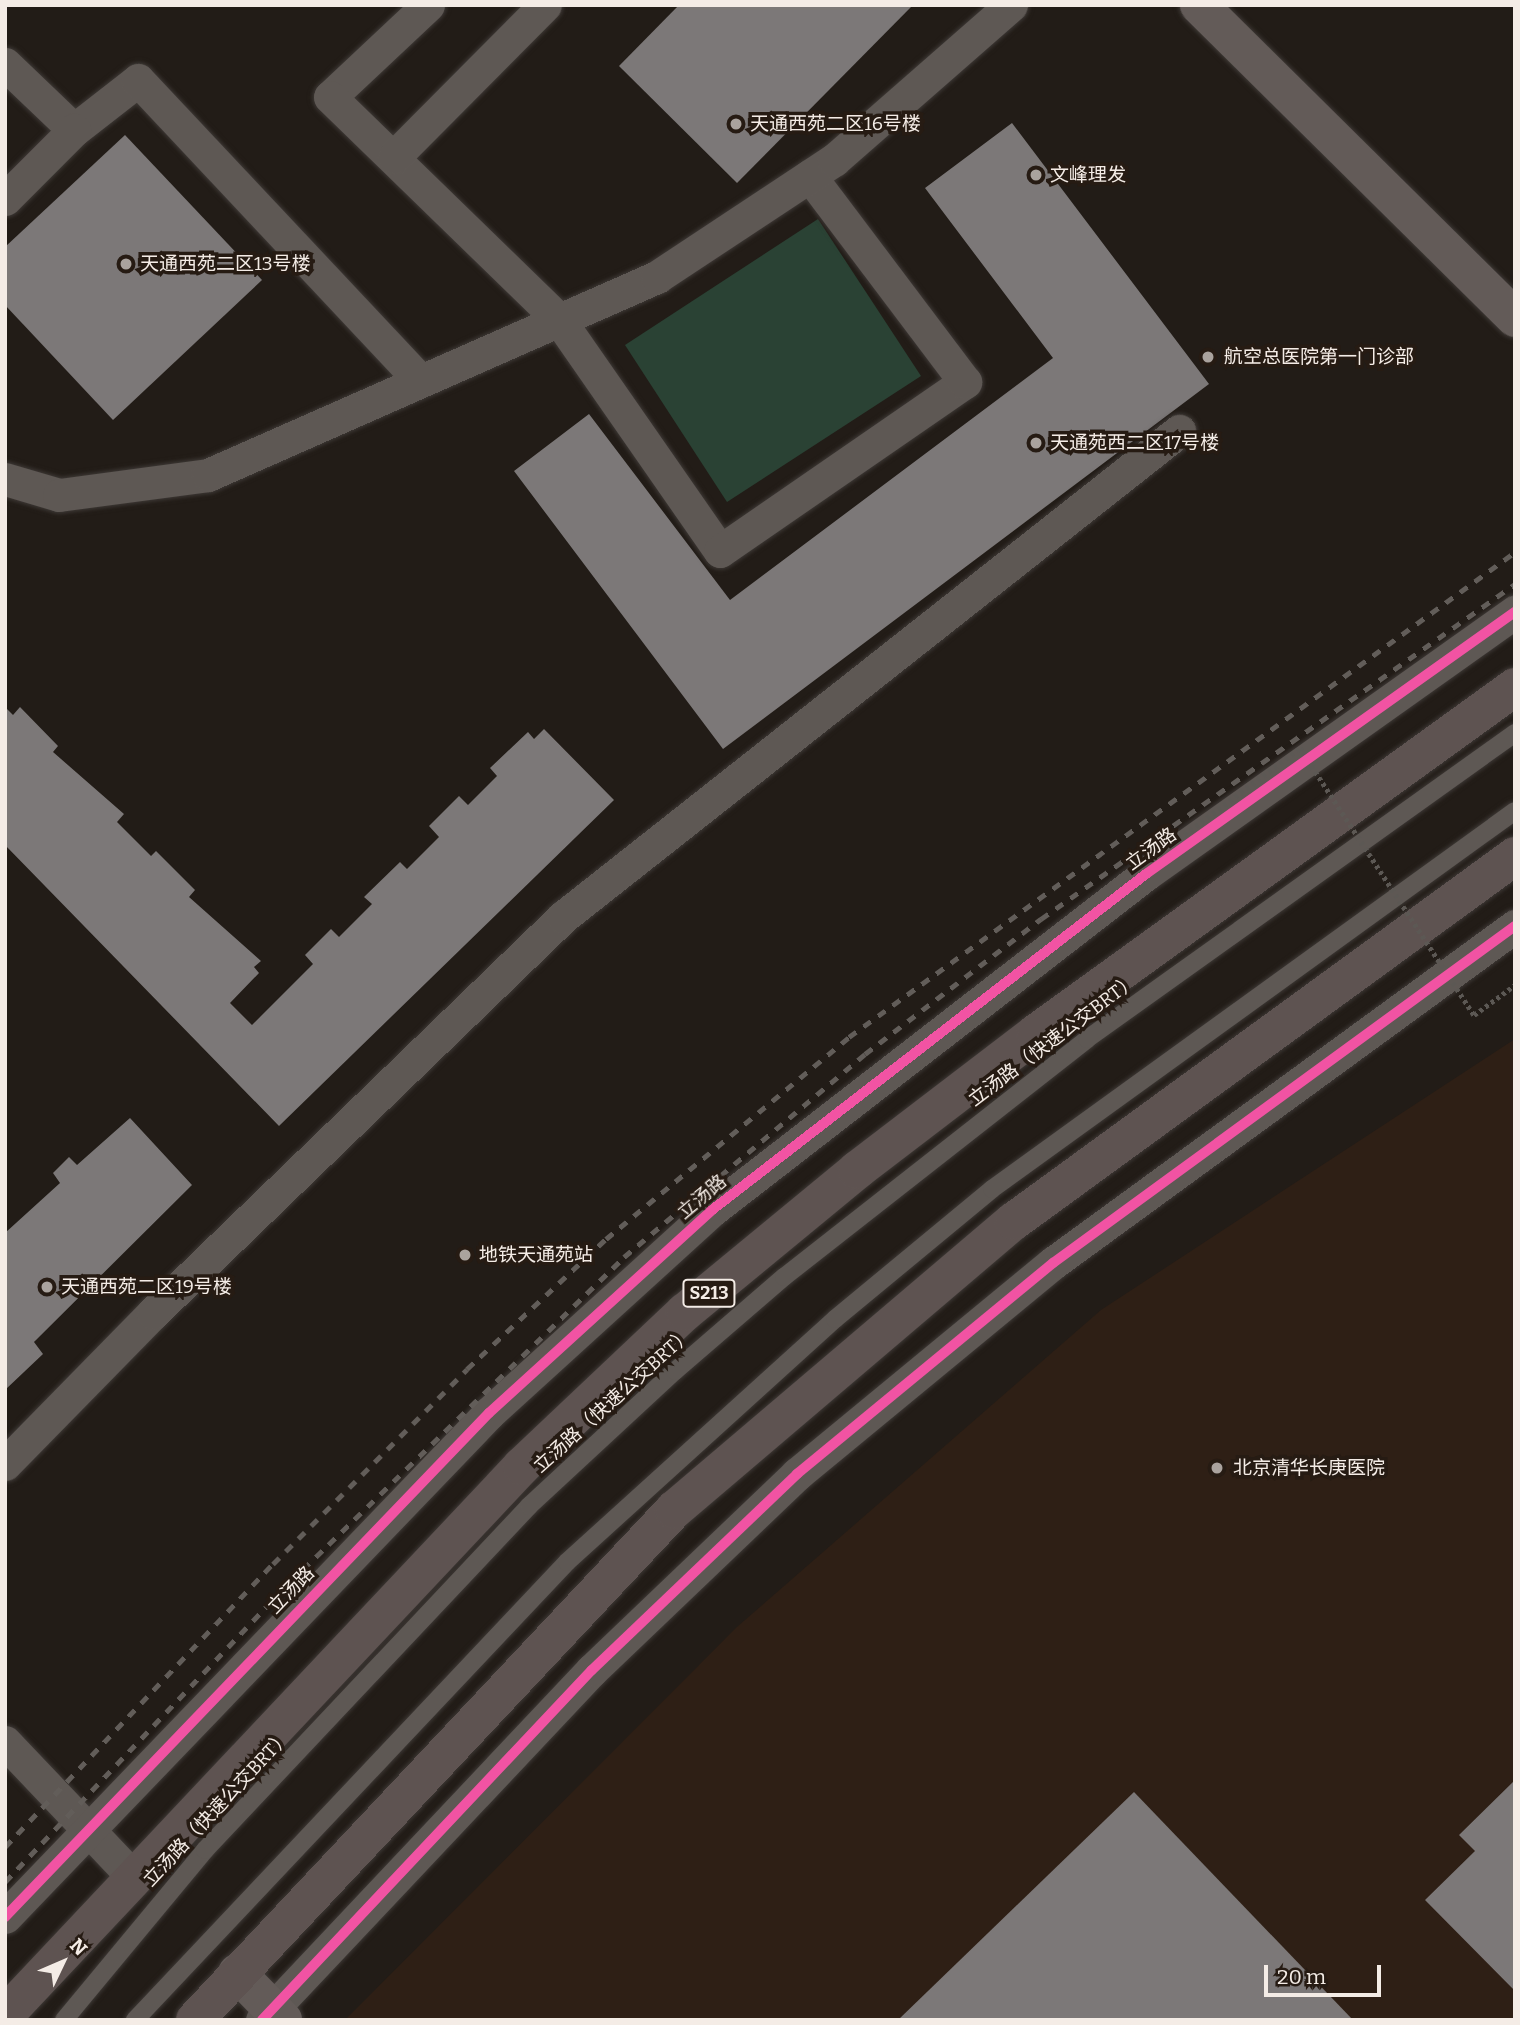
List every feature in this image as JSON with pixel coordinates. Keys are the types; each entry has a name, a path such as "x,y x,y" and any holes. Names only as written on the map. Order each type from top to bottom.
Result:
{"main road":[{"name":"S213","path":"5,2015 522,1466 685,1312 1036,1033 1515,687"},
{"path":"195,2020 563,1623 674,1510 1014,1221 1515,856"}],"street":[{"path":"428,5 330,97 560,321 720,551 965,382 810,176"},
{"path":"394,157 545,5"},
{"path":"5,479 59,495 208,475 657,276 810,176 1011,5"},
{"path":"1199,5 1515,318"},
{"path":"5,64 74,130"},
{"path":"5,199 74,130 138,80 420,380"},
{"path":"5,1464 163,1303 563,917 1179,431"},
{"name":"立汤路","path":"5,1917 489,1413 712,1210 1146,874 1515,612"},
{"path":"237,1973 272,2016 592,1670 797,1474 1053,1263 1515,926"},
{"path":"5,1742 133,1877"}],"lane":[{"name":"立汤路（快速公交BRT）","path":"64,2020 118,1949 225,1829 529,1506 675,1371 784,1276 1087,1039 1515,733"},
{"path":"135,2020 567,1562 835,1319 1003,1181 1515,811"}],"path":[{"path":"1174,843 1300,748 1474,1015 1515,985"}],"shaded area":[{"name":"北京清华长庚医院","path":"1515,1039 1515,2020 345,2020 737,1627 1101,1310"}],"green space":[{"path":"818,219 921,376 727,502 625,345"}],"building":[{"name":"天通西苑二区16号楼","path":"679,5 913,5 737,183 619,66"},
{"name":"天通苑西二区17号楼","path":"1012,123 1209,384 723,749 514,471 589,414 730,600 1053,358 925,188"},
{"name":"天通西苑二区13号楼","path":"125,135 262,280 113,420 5,305 5,247"},
{"path":"5,707 13,715 20,707 58,746 53,752 124,814 117,822 151,856 156,851 195,890 189,897 261,961 254,967 259,973 230,1003 252,1025 313,964 305,955 331,929 339,937 372,904 364,897 400,862 407,869 439,837 429,826 459,796 468,805 497,776 490,768 528,732 534,739 544,729 614,800 279,1126 5,845"},
{"name":"天通西苑二区19号楼","path":"130,1118 192,1185 34,1342 43,1354 5,1390 5,1233 60,1183 53,1173 69,1157 77,1165"},
{"path":"1515,1780 1515,1991 1425,1900 1475,1851 1459,1835"},
{"path":"1134,1792 1353,2020 898,2020"}],"railway":[{"path":"5,1847 273,1564 467,1369 606,1239 849,1037 1515,552"},
{"path":"5,1882 290,1582 624,1257 865,1054 1041,919 1515,584"}],"cycle path":[{"path":"5,1917 489,1413 712,1210 1146,874 1515,612"},
{"path":"262,2020 592,1670 797,1474 1053,1263 1515,926"}],"place":[{"name":"天通西苑二区16号楼","path":"736,124"},
{"name":"文峰理发","path":"1036,175"},
{"name":"天通西苑二区13号楼","path":"126,264"},
{"name":"航空总医院第一门诊部","path":"1208,357"},
{"name":"天通苑西二区17号楼","path":"1036,443"},
{"name":"地铁天通苑站","path":"465,1255"},
{"name":"天通西苑二区19号楼","path":"47,1287"},
{"name":"北京清华长庚医院","path":"1217,1468"}]}
